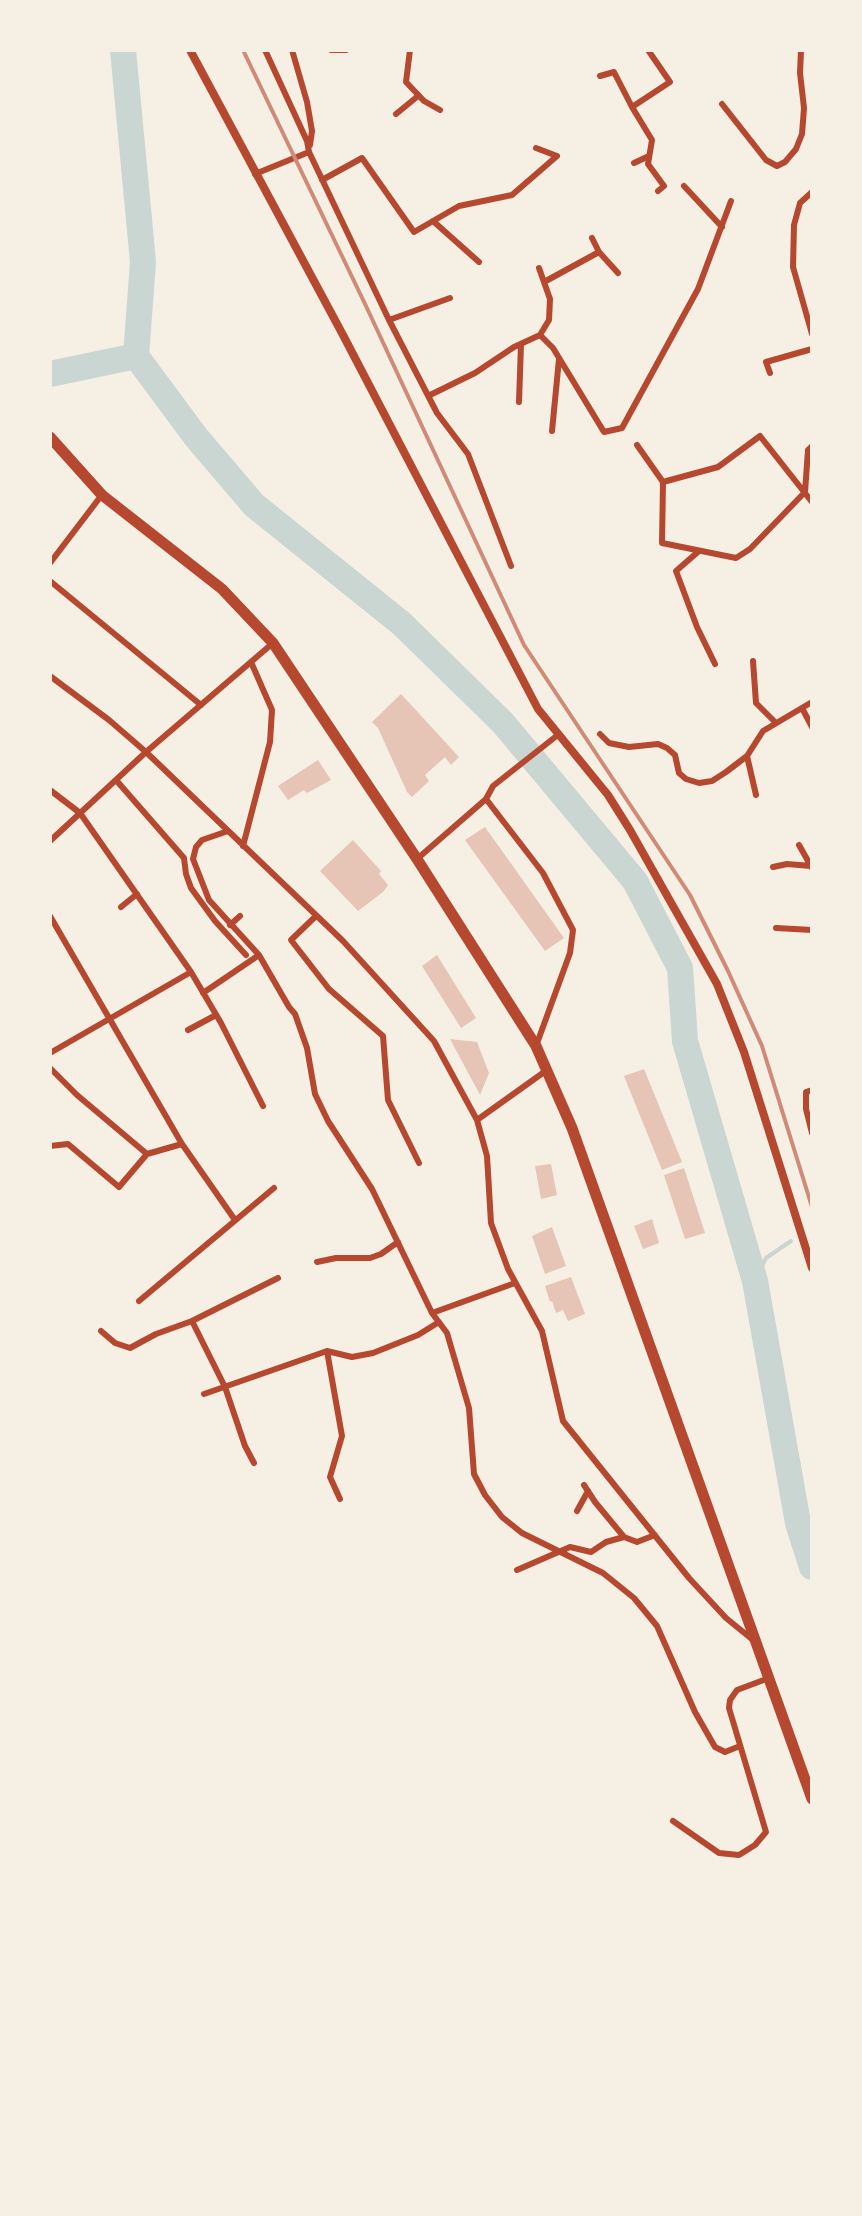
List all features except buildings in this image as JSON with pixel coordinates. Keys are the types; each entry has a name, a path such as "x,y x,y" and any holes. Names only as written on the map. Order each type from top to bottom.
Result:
{"highway":[{"path":"50,437 102,495 222,589 273,643 417,859 536,1046 572,1128 812,1799"}],"street":[{"path":"190,50 538,709 608,795 717,984 744,1052 812,1268"},
{"path":"265,50 307,141 309,152 389,320 437,413 468,454 511,566"},
{"path":"292,50 312,131 309,152"},
{"path":"331,50 346,50"},
{"path":"410,50 406,82 418,96 440,110"},
{"path":"632,107 670,82 648,50"},
{"path":"722,104 766,160 777,166 785,162 796,149 802,134 801,50"},
{"path":"600,76 614,72 652,140 648,164 664,186 658,191"},
{"path":"396,114 418,96"},
{"path":"322,180 362,158 414,232 459,206 512,195 557,156 536,148"},
{"path":"255,174 309,152"},
{"path":"634,163 649,156"},
{"path":"684,186 722,227"},
{"path":"812,192 800,203 794,225 793,267 812,334"},
{"path":"803,200 812,204"},
{"path":"540,335 559,359 604,432 622,428 698,289 731,201"},
{"path":"433,221 479,262"},
{"path":"592,238 599,252 618,273"},
{"path":"544,282 599,252"},
{"path":"428,396 540,335 549,320 550,299 539,268"},
{"path":"389,320 450,298"},
{"path":"519,402 521,344"},
{"path":"770,373 766,362 812,349"},
{"path":"552,431 559,359"},
{"path":"663,482 718,467 760,436 812,502"},
{"path":"637,445 663,482 662,543 736,558 750,549 805,492 808,450 812,446"},
{"path":"50,563 102,495"},
{"path":"699,551 676,571 715,664"},
{"path":"50,581 201,705"},
{"path":"50,841 146,752 273,643"},
{"path":"753,661 756,703 776,723"},
{"path":"243,846 270,742 272,710 251,662"},
{"path":"50,676 146,752 343,941 434,1041 477,1120 487,1156 491,1223 508,1269 542,1331 563,1421 689,1578 726,1618 756,1642"},
{"path":"600,734 609,743 629,747 658,744 667,748 675,755 679,773 699,783 712,781 747,756 763,731 812,702"},
{"path":"802,708 812,727"},
{"path":"417,859 486,799 493,786 559,734"},
{"path":"747,756 756,795"},
{"path":"116,780 184,858 191,888 246,955"},
{"path":"50,790 80,813 191,972 263,1106"},
{"path":"486,799 543,873 573,930 570,953 536,1046"},
{"path":"228,831 202,840 196,847 193,859 209,900 259,955 295,1014 307,1048 315,1094 328,1121 372,1189 432,1313 447,1333 469,1408 474,1474 485,1495 502,1517 522,1533 603,1573 634,1598 657,1626 695,1712 715,1747 725,1752 740,1746"},
{"path":"799,845 812,867"},
{"path":"773,867 787,864 812,867"},
{"path":"121,907 137,894"},
{"path":"50,916 182,1144 235,1220"},
{"path":"230,925 240,916"},
{"path":"316,916 291,940 329,989 383,1036 388,1100 419,1163"},
{"path":"776,928 812,930"},
{"path":"203,993 259,955"},
{"path":"50,1053 191,972"},
{"path":"188,1030 216,1015"},
{"path":"50,1068 147,1154"},
{"path":"477,1120 547,1070"},
{"path":"812,1090 806,1092 806,1109 812,1133"},
{"path":"50,1146 68,1144 119,1187 147,1154 182,1144"},
{"path":"139,1301 274,1188"},
{"path":"317,1262 336,1258 370,1258 398,1242"},
{"path":"101,1331 115,1343 130,1348 278,1278"},
{"path":"432,1313 515,1283"},
{"path":"192,1321 225,1387 254,1463"},
{"path":"204,1394 327,1351 352,1357 373,1353 418,1335 439,1322"},
{"path":"327,1351 342,1436 330,1477 340,1499"},
{"path":"577,1511 586,1488 624,1537 637,1542 655,1535"},
{"path":"517,1570 570,1547 591,1552 606,1542 624,1537"},
{"path":"673,1821 719,1853 739,1855 755,1845 766,1832 729,1708 737,1690 769,1678"}],"waterway":[{"path":"123,50 143,262 136,356 196,437 254,505 402,624 503,723 635,881 680,968 685,1041 755,1281 798,1523 812,1567"},
{"path":"50,374 136,356"},
{"path":"755,1281 766,1258 791,1241"}],"railway":[{"path":"243,50 524,645 690,895 728,971 762,1046 812,1207"}]}
